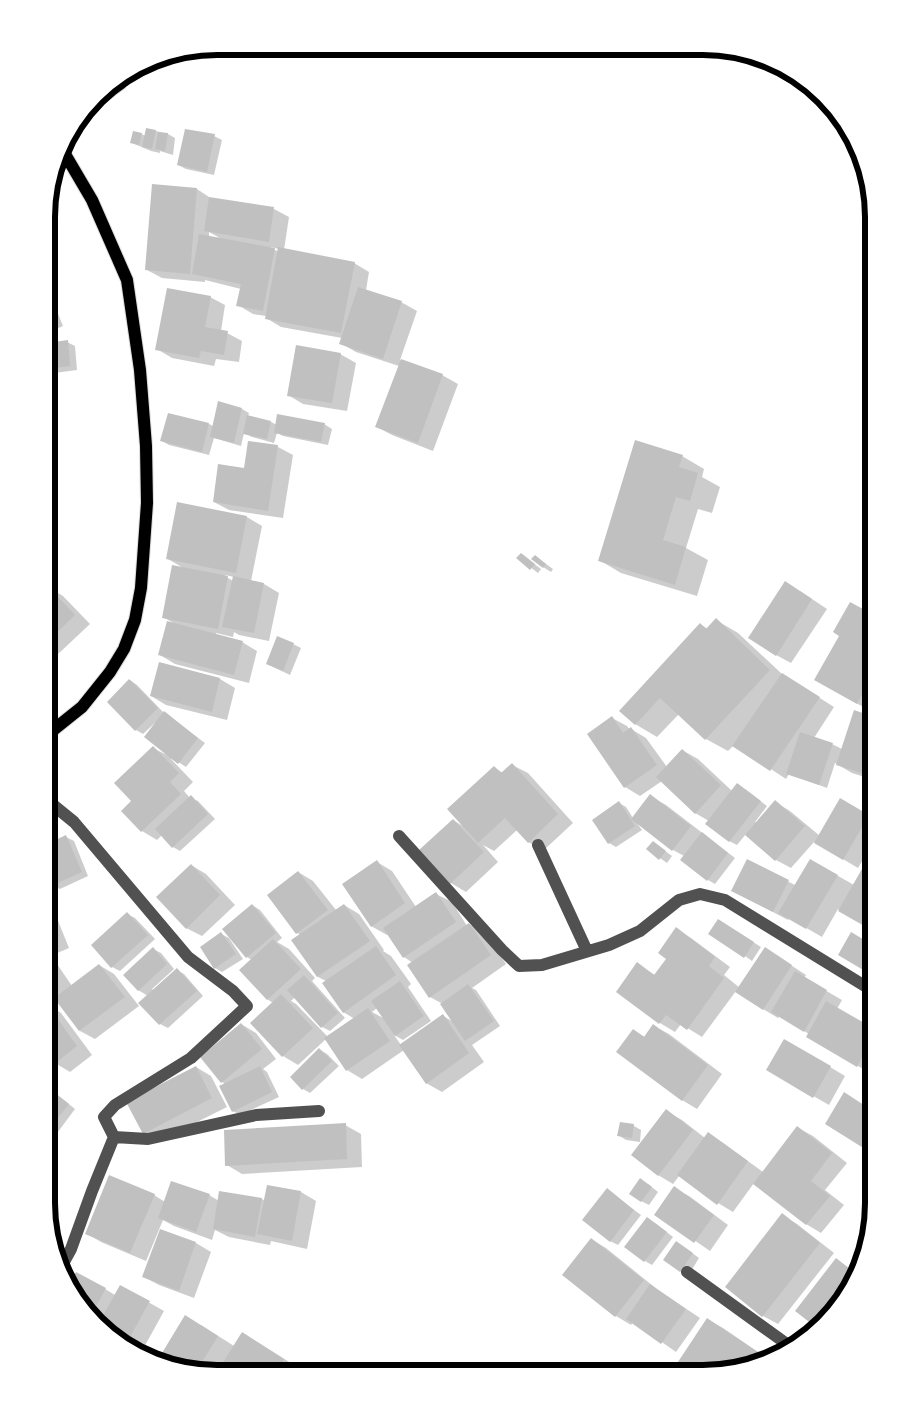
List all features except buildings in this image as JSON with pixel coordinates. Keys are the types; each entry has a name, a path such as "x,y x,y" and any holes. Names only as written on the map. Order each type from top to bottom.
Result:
{"main road":[{"path":"55,729 82,707 110,672 124,649 135,620 141,588 146,503 146,446 140,370 127,280 92,200 67,157"}],"street":[{"path":"55,807 74,822 188,957 233,991 247,1006 191,1058 115,1105 104,1117 114,1137 65,1259"},
{"path":"399,836 502,950 519,966 542,965 610,945 640,931 679,900 700,894 725,900 865,986"},
{"path":"538,845 587,951"},
{"path":"114,1137 148,1139 256,1115 319,1111"},
{"path":"687,1272 784,1343"}]}
